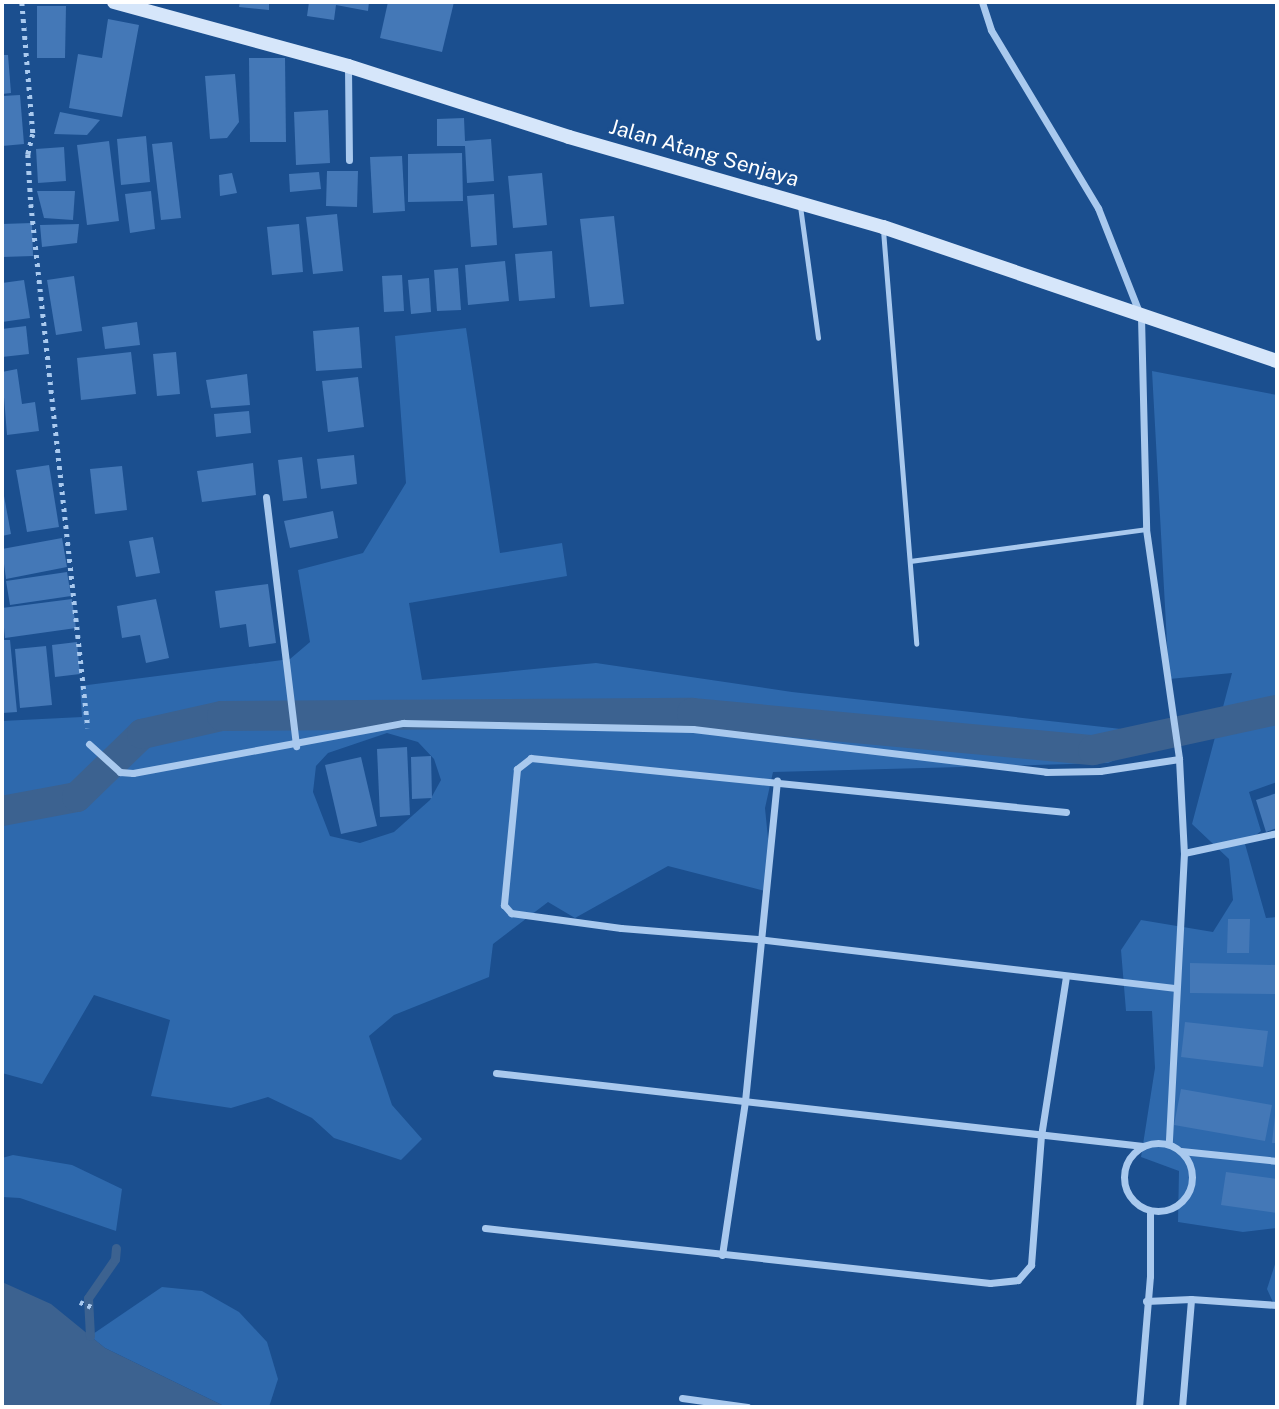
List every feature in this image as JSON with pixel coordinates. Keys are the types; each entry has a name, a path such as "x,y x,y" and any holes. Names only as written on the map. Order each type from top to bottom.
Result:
{"main road":[{"name":"Jalan Atang Senjaya","path":"114,2 348,66 569,137 883,227 1142,317 1277,360"}],"street":[{"path":"982,2 987,18 1098,208 1142,317 1146,529 1178,759 1184,853 1174,988 1170,1144"},
{"path":"348,66 349,160"},
{"path":"266,497 296,746"},
{"path":"89,744 120,772 296,746 394,724 434,723 704,730 1046,772 1100,771 1178,759"},
{"path":"1066,812 531,758 517,769 505,905 511,913 621,928 758,939 1174,988"},
{"path":"722,1255 746,1101 758,939 777,782"},
{"path":"1184,853 1277,833"},
{"path":"485,1228 990,1283 1018,1280 1031,1265 1041,1136 1066,976"},
{"path":"496,1073 1041,1136 1143,1146 1170,1144 1181,1151 1189,1162 1190,1189 1171,1208 1150,1211 1133,1201 1123,1177 1127,1161 1143,1146"},
{"path":"1181,1151 1277,1161"},
{"path":"1139,1407 1150,1211"},
{"path":"1146,1301 1191,1299 1277,1306"},
{"path":"1182,1407 1191,1299"},
{"path":"682,1398 747,1407"}],"lane":[{"path":"799,203 818,338"},
{"path":"883,227 916,644"},
{"path":"910,561 1146,529"}],"path":[{"path":"22,2 33,134 28,154 31,204 82,641 89,744"},
{"path":"80,1302 93,1308"}],"shaded area":[{"path":"466,328 500,553 562,543 567,576 409,603 422,680 596,663 792,692 1175,735 1108,763 773,772 765,808 770,859 765,891 668,866 575,918 548,902 493,944 489,977 394,1015 369,1036 392,1105 422,1139 401,1160 334,1138 312,1118 268,1097 231,1108 151,1096 170,1020 94,995 42,1084 2,1073 2,721 82,717 80,686 290,659 310,642 298,570 363,553 406,483 395,336","holes":["387,733 418,742 434,759 441,780 430,800 394,832 360,843 330,836 313,792 316,766 328,753"]},
{"path":"1152,371 1277,395 1277,782 1249,792 1261,831 1245,844 1266,918 1277,917 1277,1228 1243,1232 1178,1222 1179,1171 1141,1157 1155,1068 1152,1011 1126,1011 1121,950 1141,920 1213,932 1233,900 1229,859 1192,824 1232,673 1169,679"},
{"path":"13,1155 72,1165 122,1189 116,1231 20,1198 2,1197 2,1158"},
{"path":"1277,1258 1277,1311 1267,1289"},
{"path":"2,1282 51,1304 105,1348 226,1407 2,1407"},
{"path":"162,1287 202,1291 239,1312 267,1342 278,1379 269,1407 226,1407 105,1348 90,1336"}],"building":[{"path":"240,2 269,2 269,10 239,7"},
{"path":"309,2 369,2 368,11 336,5 334,20 307,16"},
{"path":"388,2 454,2 442,52 380,38"},
{"path":"37,6 66,6 65,58 37,58"},
{"path":"108,19 139,25 122,117 69,108 78,54 102,58"},
{"path":"2,55 8,55 11,93 2,94"},
{"path":"249,58 285,58 286,142 250,142"},
{"path":"235,74 239,122 227,138 210,139 205,76"},
{"path":"20,95 24,144 2,146 2,96"},
{"path":"328,110 330,163 296,165 294,112"},
{"path":"60,112 100,120 87,135 54,134"},
{"path":"464,118 465,141 491,139 494,181 467,183 465,146 437,146 437,119"},
{"path":"146,136 150,182 121,185 117,139"},
{"path":"109,141 119,221 87,225 77,145"},
{"path":"172,142 181,218 161,220 152,144"},
{"path":"64,147 66,181 38,183 36,149"},
{"path":"462,153 463,201 408,202 408,154"},
{"path":"402,156 405,211 373,213 370,157"},
{"path":"327,171 358,171 357,207 326,206"},
{"path":"319,172 321,189 290,192 289,174"},
{"path":"232,173 237,193 220,196 219,175"},
{"path":"542,173 547,225 513,228 508,176"},
{"path":"37,191 75,191 73,220 44,218"},
{"path":"151,191 155,229 130,233 125,194"},
{"path":"494,194 497,245 471,247 467,196"},
{"path":"337,214 343,271 313,274 306,217"},
{"path":"614,216 624,304 590,307 580,219"},
{"path":"32,223 33,256 2,257 2,224"},
{"path":"79,224 77,243 42,247 40,225"},
{"path":"299,224 303,272 272,275 267,227"},
{"path":"552,251 555,298 519,301 515,254"},
{"path":"505,261 509,301 468,305 465,265"},
{"path":"458,268 461,310 437,311 434,270"},
{"path":"402,275 404,311 384,312 382,276"},
{"path":"74,276 82,331 56,335 47,280"},
{"path":"429,278 431,312 411,314 408,280"},
{"path":"24,280 30,318 2,322 2,283"},
{"path":"137,322 140,345 105,349 102,327"},
{"path":"26,326 29,354 2,357 2,329"},
{"path":"359,327 362,368 316,371 313,331"},
{"path":"131,352 136,394 81,400 77,358"},
{"path":"176,352 180,394 157,396 153,354"},
{"path":"17,369 22,404 35,402 39,431 7,435 2,372"},
{"path":"247,374 250,405 211,408 206,380"},
{"path":"358,377 364,427 328,432 322,381"},
{"path":"249,411 251,433 216,437 214,414"},
{"path":"354,455 357,484 321,489 317,459"},
{"path":"302,457 307,498 283,501 278,460"},
{"path":"253,463 256,495 202,502 197,471"},
{"path":"49,465 59,527 27,532 16,470"},
{"path":"122,466 127,510 95,514 90,469"},
{"path":"2,485 11,534 2,536"},
{"path":"333,511 338,538 290,548 284,521"},
{"path":"153,537 160,573 136,577 129,541"},
{"path":"62,538 67,567 6,579 2,549"},
{"path":"67,572 71,596 10,605 6,581"},
{"path":"268,584 276,643 249,647 246,624 220,628 215,591"},
{"path":"72,599 76,628 5,638 2,608"},
{"path":"156,599 169,658 146,663 140,635 122,638 117,606"},
{"path":"2,640 10,640 17,712 2,713"},
{"path":"77,642 80,674 55,677 52,645"},
{"path":"46,646 52,705 20,708 15,649"},
{"path":"407,747 410,815 380,817 377,749"},
{"path":"431,756 432,798 412,799 411,757"},
{"path":"361,757 377,826 341,834 325,765"},
{"path":"1277,793 1277,828 1266,832 1256,800"},
{"path":"1228,919 1250,919 1249,953 1227,953"},
{"path":"1190,963 1277,965 1277,994 1190,993"},
{"path":"1185,1022 1268,1031 1263,1067 1181,1057"},
{"path":"1181,1089 1272,1105 1265,1141 1174,1125"},
{"path":"1275,1115 1277,1143 1272,1143"},
{"path":"1226,1172 1277,1179 1277,1213 1221,1205"}],"waterway":[{"path":"2,811 77,797 142,734 222,716 692,713 1093,750 1277,710"},
{"path":"90,1336 88,1298 115,1259 116,1248"}]}
